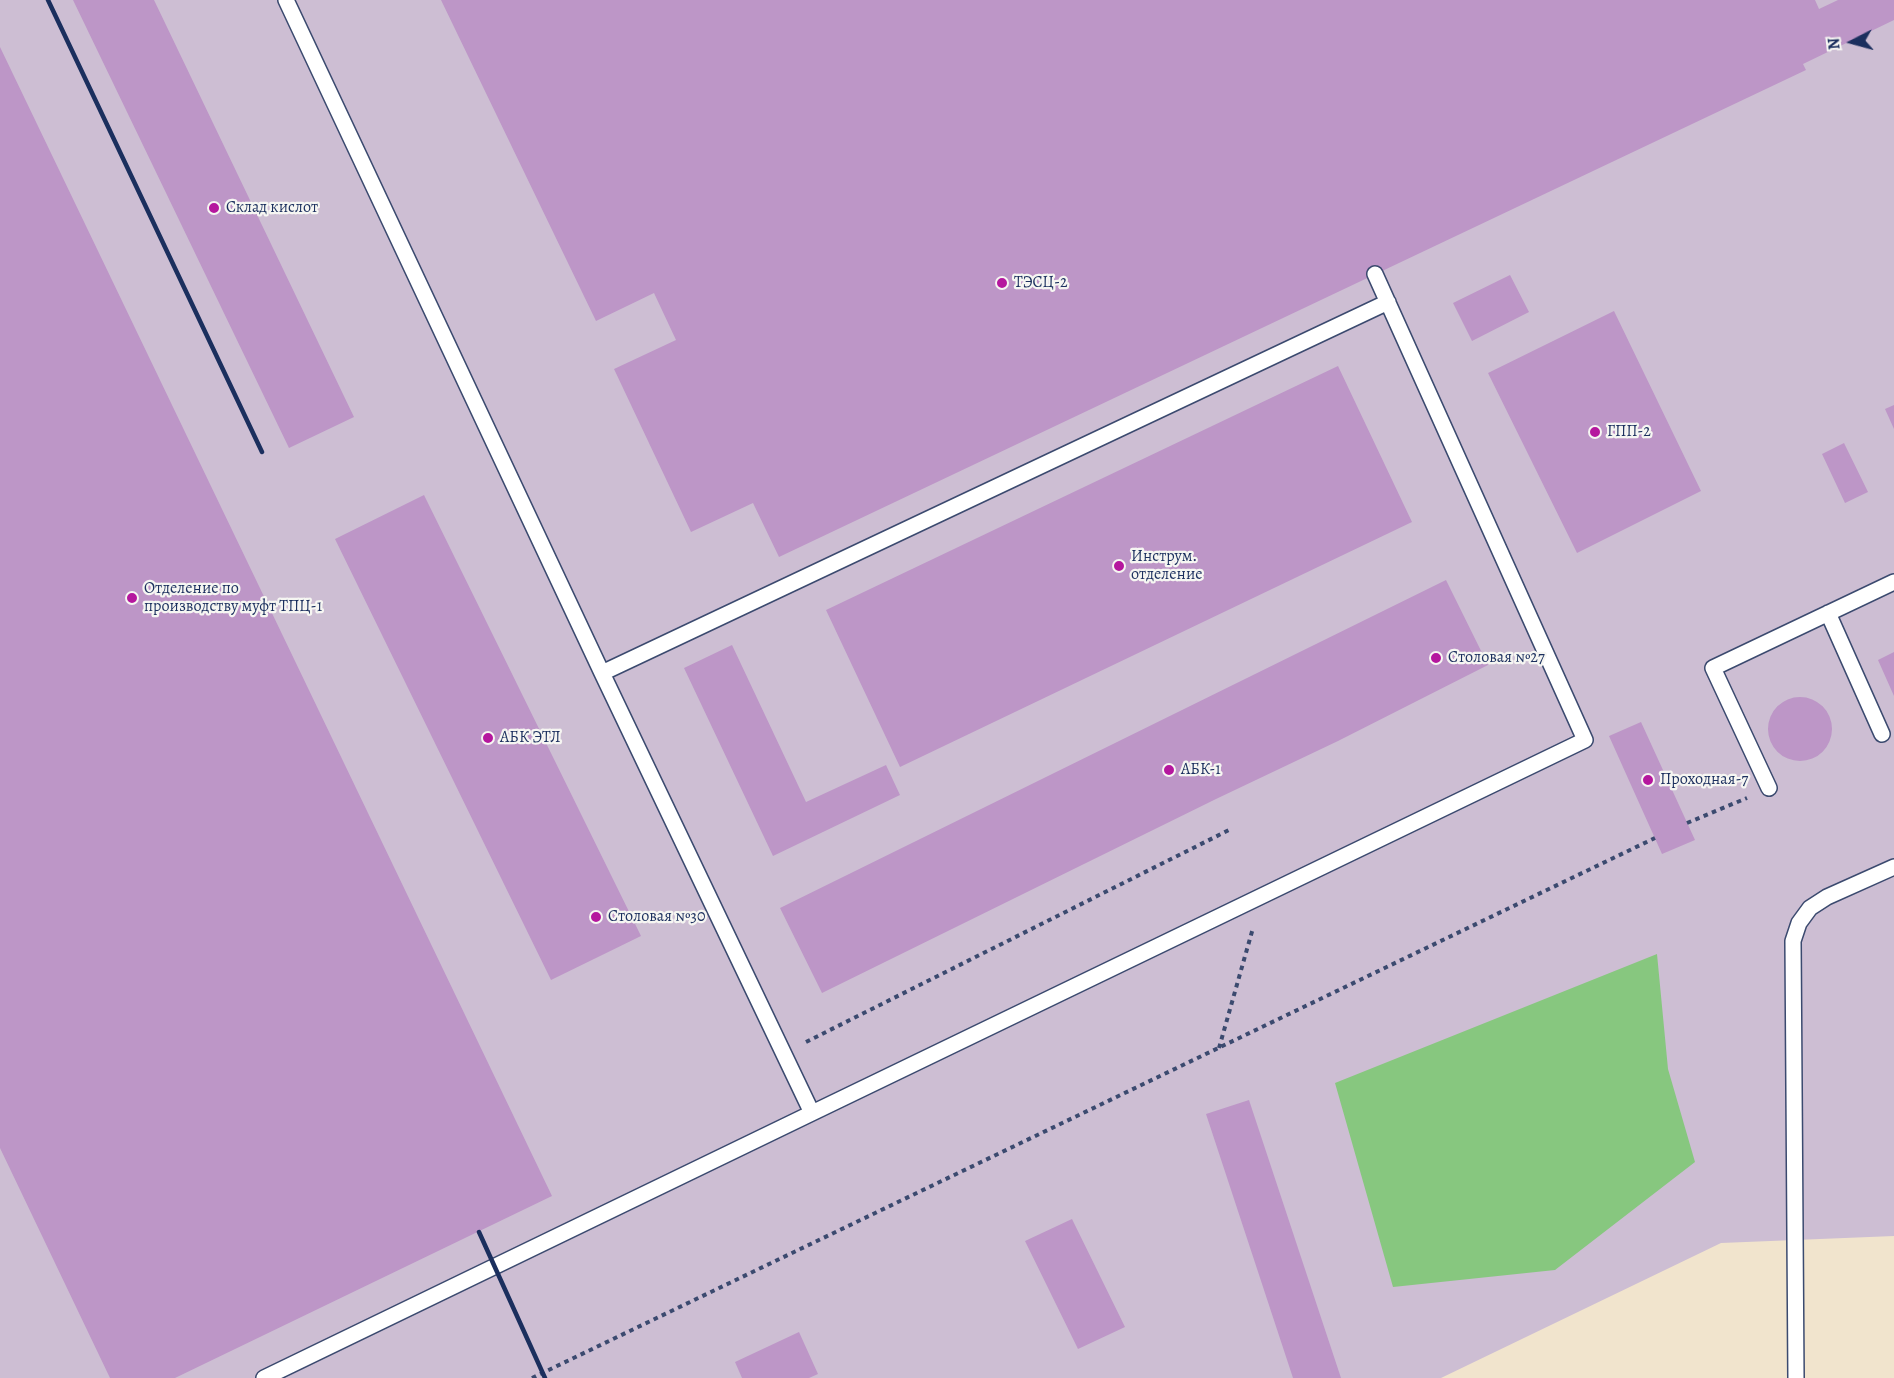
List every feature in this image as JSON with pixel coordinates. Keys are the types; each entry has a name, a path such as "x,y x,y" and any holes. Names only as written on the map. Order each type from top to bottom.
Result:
{"lane":[{"path":"286,0 602,673 812,1113"},
{"path":"264,1378 1585,740 1375,274"},
{"path":"602,673 1388,302"},
{"path":"1769,788 1713,668 1894,582"},
{"path":"1828,613 1882,734"},
{"path":"1796,1378 1793,941 1799,923 1810,908 1827,897 1894,867"}],"path":[{"path":"1687,823 1769,788"},
{"path":"783,1053 1231,829"},
{"path":"532,1378 1655,838"},
{"path":"1219,1048 1262,896"}],"shaded area":[{"path":"0,0 1894,0 1894,1236 1721,1243 1441,1378 0,1378"}],"green space":[{"path":"1657,954 1668,1069 1695,1162 1555,1270 1393,1287 1335,1083"}],"building":[{"name":"Склад кислот","path":"73,0 154,0 354,417 289,448"},
{"name":"ТЭСЦ-2","path":"441,0 1815,0 1819,9 1838,0 1894,0 1894,20 1803,64 1806,70 779,557 753,503 691,532 614,369 676,340 654,293 596,321"},
{"name":"Отделение по производству муфт ТПЦ-1","path":"0,47 552,1196 175,1378 110,1378 0,1148"},
{"path":"1510,275 1529,312 1472,341 1453,303"},
{"name":"ГПП-2","path":"1614,311 1701,491 1577,553 1488,373"},
{"name":"Инструм. отделение","path":"1338,366 1412,522 900,767 826,610"},
{"path":"1894,405 1894,429 1885,409"},
{"path":"1844,443 1868,492 1845,503 1822,454"},
{"name":"АБК ЭТЛ","path":"424,495 641,936 551,980 335,539"},
{"name":"АБК-1","path":"1446,580 1488,665 1338,741 822,993 780,908"},
{"path":"732,645 806,802 886,765 900,795 773,856 684,668"},
{"path":"1894,652 1894,696 1878,660"},
{"path":"1800,697 1812,699 1823,706 1830,717 1832,729 1830,741 1823,752 1812,759 1800,761 1788,759 1777,752 1770,741 1768,729 1770,717 1777,706 1788,699"},
{"name":"Проходная-7","path":"1641,722 1695,840 1662,854 1609,736"},
{"path":"1249,1100 1341,1378 1293,1378 1206,1114"},
{"path":"1072,1219 1125,1327 1078,1349 1025,1241"},
{"path":"799,1332 818,1374 809,1378 742,1378 735,1362"}],"railway":[{"path":"48,0 262,452"},
{"path":"479,1232 545,1378"}],"place":[{"name":"Склад кислот","path":"214,208"},
{"name":"ТЭСЦ-2","path":"1002,283"},
{"name":"ГПП-2","path":"1595,432"},
{"name":"Инструм. отделение","path":"1119,566"},
{"name":"Отделение по производству муфт ТПЦ-1","path":"132,598"},
{"name":"Столовая №27","path":"1436,658"},
{"name":"АБК ЭТЛ","path":"488,738"},
{"name":"АБК-1","path":"1169,770"},
{"name":"Проходная-7","path":"1648,780"},
{"name":"Столовая №30","path":"596,917"}]}
